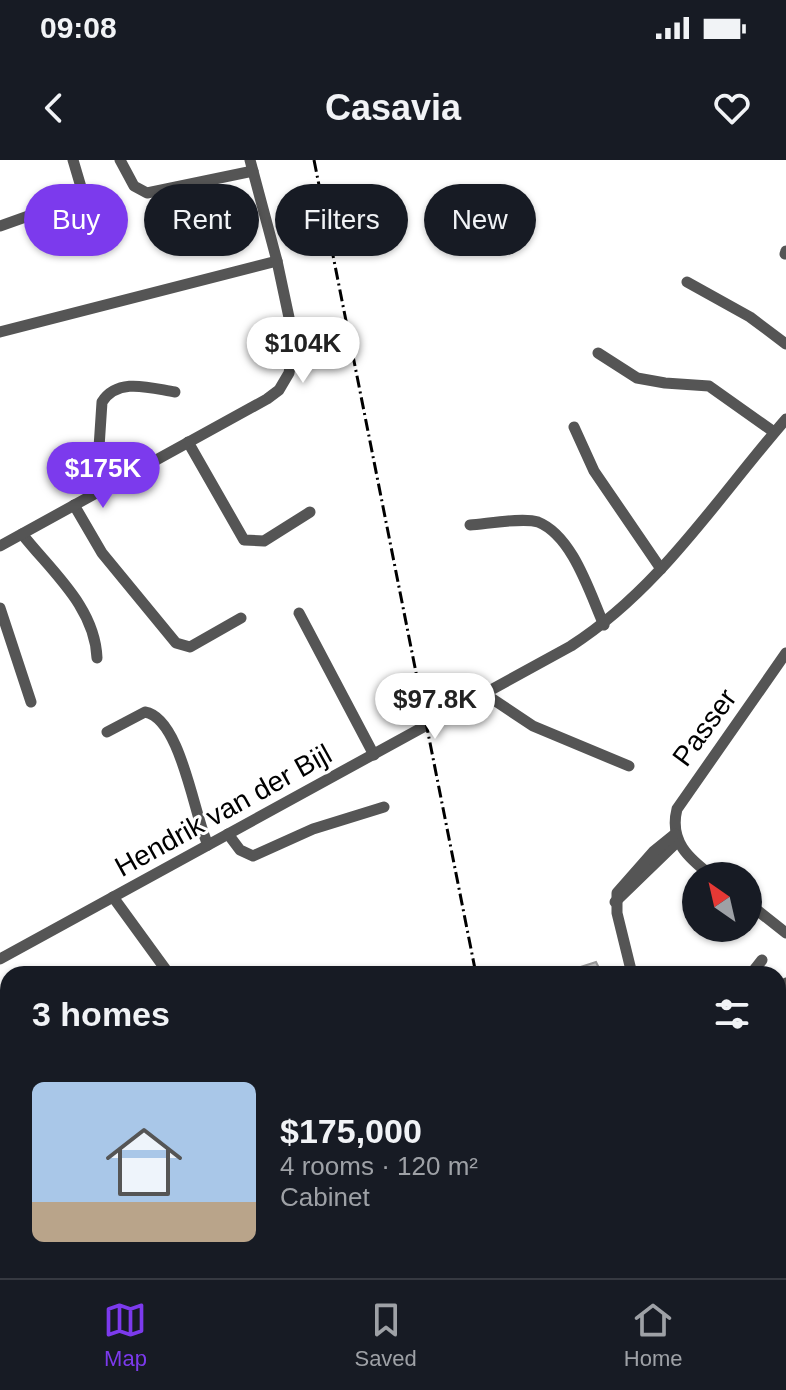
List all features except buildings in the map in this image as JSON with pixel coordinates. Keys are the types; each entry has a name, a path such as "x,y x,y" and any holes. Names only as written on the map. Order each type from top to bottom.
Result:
{"street":[{"path":"0,226 76,199 81,187 73,160"},
{"path":"0,546 272,396 289,373 294,341 252,165 147,193 134,186 120,160"},
{"path":"0,332 277,261"},
{"path":"687,282 750,317 786,344"},
{"path":"598,353 637,378 709,386 774,432"},
{"path":"96,493 102,402 108,394 127,386 175,392"},
{"name":"Hendrik van der Bijl","path":"0,959 485,694 604,625 626,607 661,569 786,419"},
{"path":"574,427 594,471 661,569"},
{"path":"188,442 244,540 264,541 310,512"},
{"path":"74,505 102,553 176,643 183,647 199,643 241,618"},
{"path":"470,525 527,521 544,527 572,555 604,625"},
{"path":"22,534 88,617 96,640 97,658"},
{"path":"0,608 31,702"},
{"path":"299,613 374,755"},
{"name":"Passer","path":"676,838 676,815 684,795 786,653"},
{"path":"485,694 533,726 629,766"},
{"path":"107,732 145,712 158,719 187,770 195,811 208,845"},
{"path":"228,834 240,850 253,856 313,829 384,807"},
{"path":"630,966 615,902 676,838 694,862"},
{"path":"113,897 163,966"},
{"path":"762,914 786,933"},
{"path":"757,966 762,960"}],"railway":[{"path":"314,160 474,966"}]}
